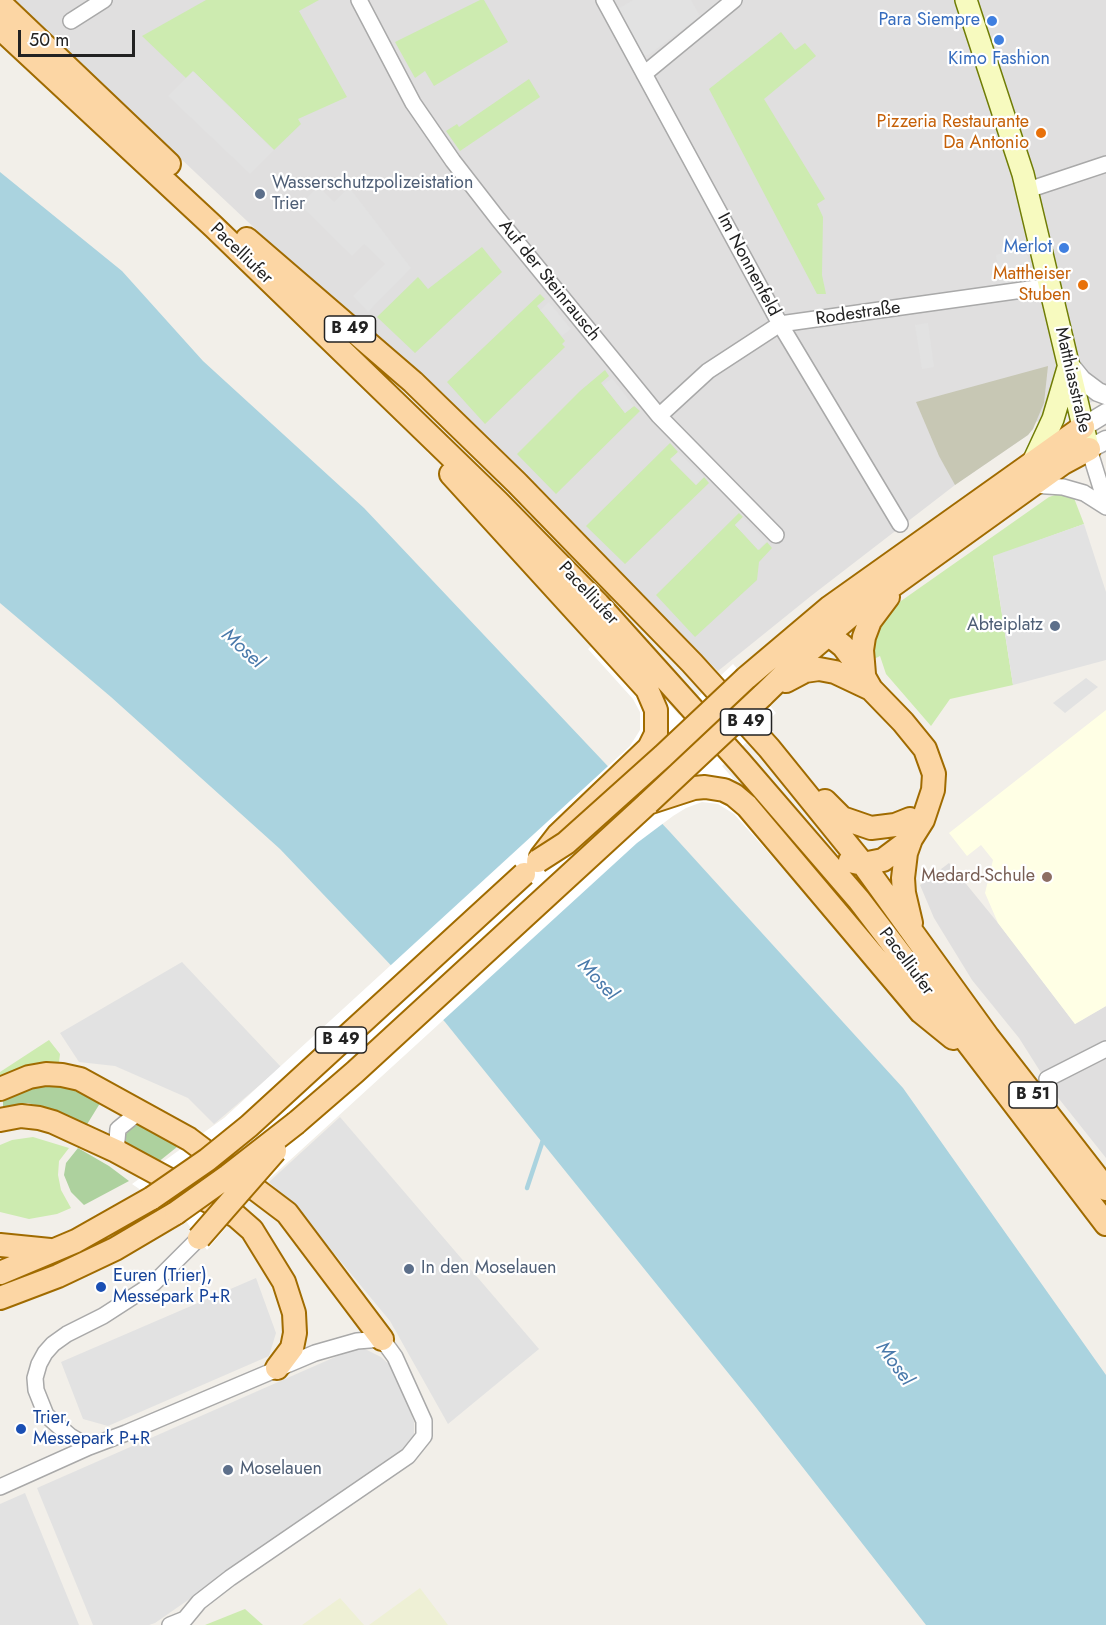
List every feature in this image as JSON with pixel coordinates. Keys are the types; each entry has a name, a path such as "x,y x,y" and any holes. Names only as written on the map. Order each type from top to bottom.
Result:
{"main road":[{"name":"Matthiasstraße","path":"966,0 1028,190 1069,364 1093,439"},
{"name":"Pacelliufer","path":"0,3 251,243 413,382 509,475 692,663 769,747 863,864 988,1037 1106,1189"},
{"name":"Pacelliufer","path":"0,28 214,227 498,502 598,604 740,762 859,900 1106,1224"},
{"path":"1033,462 1053,419 1069,364"},
{"path":"421,428 457,482 647,689 656,710 656,734 644,753 558,835 538,861"},
{"path":"825,636 825,622 830,607 1033,462 1093,439"},
{"path":"825,636 1064,463 1093,439"},
{"path":"861,681 862,651 867,628 876,612 906,576"},
{"name":"B 49","path":"0,1273 99,1230 152,1198 207,1160 249,1126 538,861 566,843 746,678 830,607"},
{"path":"794,637 812,631 837,640 843,646 861,681 903,722 926,749 934,774 933,790 923,820 910,829 884,860 863,864 819,853"},
{"name":"B 49","path":"0,1298 58,1276 115,1248 176,1213 296,1123 355,1072 648,803 825,636"},
{"path":"762,696 810,669 827,670 861,681"},
{"path":"798,783 822,797 842,818 859,825 871,828 910,829"},
{"path":"648,803 694,788 724,790 734,795 747,806 921,1012 947,1035 973,1049"},
{"path":"910,829 903,878 913,934"},
{"path":"859,900 859,880 863,864"},
{"path":"0,1089 29,1077 46,1074 80,1079 189,1140 287,1213 382,1339"},
{"path":"0,1120 21,1116 53,1122 116,1151 236,1216 252,1230 284,1282 294,1313 295,1333 292,1348 277,1368"},
{"path":"199,1238 267,1163 296,1123"},
{"path":"0,1245 10,1248 55,1251"}],"street":[{"path":"71,21 104,0"},
{"name":"Auf der Steinrausch","path":"359,0 413,103 453,161 498,219 659,416 776,535"},
{"name":"Im Nonnenfeld","path":"604,0 780,324 900,524"},
{"path":"644,74 734,0"},
{"path":"1028,190 1106,164"},
{"name":"Rodestraße","path":"659,416 708,371 780,324 1051,286"},
{"path":"1069,364 1082,380 1106,395"},
{"path":"1106,413 1093,439 1106,506"},
{"path":"1032,485 1063,487 1084,493 1106,506"},
{"path":"1047,1079 1106,1049"},
{"path":"116,1151 118,1129 140,1111"},
{"path":"89,1447 70,1436 46,1415 36,1390 35,1378 39,1364 53,1344 67,1334 103,1316 154,1283 199,1238"},
{"path":"0,1487 89,1447 315,1353 357,1341 382,1339 395,1357 424,1421 424,1436 408,1456 230,1578 200,1602 185,1619 170,1625"}],"shaded area":[{"path":"12,0 1106,0 1106,397 1036,422 1028,435 955,485 718,671 403,360 280,252"},
{"path":"633,0 691,0 700,16 650,54 643,56 618,9"},
{"path":"193,71 274,150 250,174 168,96"},
{"path":"318,186 334,202 349,187 411,268 368,312 353,296 385,264 364,244 352,256 300,205"},
{"path":"1025,247 1030,266 1027,281 1000,284 996,255"},
{"path":"549,302 571,329 562,336 540,310"},
{"path":"928,323 934,367 922,369 915,325"},
{"path":"1048,366 1044,403 1033,429 1028,435 955,485 939,456 916,402"},
{"path":"612,378 634,406 625,413 603,385"},
{"path":"678,452 704,477 696,485 670,459"},
{"path":"743,517 767,542 758,550 735,525"},
{"name":"Abteiplatz","path":"1084,524 1106,592 1106,660 1013,685 993,556"},
{"path":"1086,678 1098,687 1065,713 1053,703"},
{"name":"Medard-Schule","path":"1106,710 1106,1006 1075,1024 998,923 985,893 993,860 981,845 967,856 949,833"},
{"path":"949,863 1075,1024 1106,1006 1106,1158 1052,1090 1019,1038 972,980 934,918 920,885"},
{"path":"182,962 281,1067 214,1124 188,1098 115,1066 79,1062 60,1033"},
{"name":"In den Moselauen","path":"340,1117 539,1349 448,1424 390,1321 304,1217 269,1182"},
{"path":"256,1278 276,1333 269,1356 108,1426 83,1419 61,1362"},
{"name":"Moselauen","path":"365,1349 381,1357 393,1368 414,1422 414,1437 403,1451 155,1623 149,1625 93,1625 37,1488 351,1350"},
{"path":"25,1493 79,1625 0,1625 0,1504"},
{"path":"420,1588 448,1625 369,1625"},
{"path":"340,1598 364,1625 302,1625"}],"green space":[{"path":"206,0 319,0 299,11 347,97 298,119 301,124 274,150 194,72 186,78 142,36"},
{"path":"484,0 508,42 434,86 425,71 415,78 395,42"},
{"path":"781,32 795,50 805,43 816,56 764,99 825,199 817,204 823,217 822,275 826,294 817,294 709,89"},
{"path":"529,79 540,97 460,151 446,131 457,124 459,127"},
{"path":"482,247 502,272 415,353 377,317 418,277 428,289"},
{"path":"540,294 545,299 537,306 565,341 562,344 565,347 485,424 447,382"},
{"path":"605,370 609,376 601,383 625,413 634,406 640,411 556,494 517,454 580,391"},
{"path":"670,443 678,452 671,460 696,485 704,477 709,483 625,564 586,526"},
{"path":"1064,492 1074,498 1084,524 993,557 1013,685 950,699 931,726 886,674 880,656 874,659 871,644 877,625 891,608 1049,497"},
{"path":"739,513 743,517 735,525 759,550 767,542 772,548 759,562 757,580 695,637 656,595"},
{"path":"49,1040 60,1054 59,1062 50,1069 0,1086 0,1072"},
{"path":"60,1085 102,1100 86,1126 63,1113 28,1103 3,1108 3,1096 31,1087"},
{"path":"143,1120 182,1143 157,1163 126,1146 124,1136"},
{"path":"33,1137 69,1148 59,1161 58,1175 61,1190 71,1208 57,1214 29,1219 0,1212 0,1145 12,1140"},
{"path":"78,1148 129,1181 84,1205 71,1192 64,1175 66,1163"},
{"path":"245,1609 263,1625 205,1625"}],"water":[{"name":"Mosel","path":"0,172 122,271 203,361 364,508 670,832 903,1088 1106,1375 1106,1625 926,1625 754,1405 445,1022 280,849 111,697 0,603"}],"pier":[{"path":"605,634 679,715 733,664 762,696 776,713 722,766 800,855 784,870 734,814 718,804 702,802 673,816 637,843 261,1186 207,1250 186,1221 132,1184 224,1118 630,746 640,730 640,712 633,699 588,649"}],"waterway":[{"path":"527,1188 544,1137"}],"place":[{"name":"Para Siempre","path":"992,21"},
{"name":"Kimo Fashion","path":"999,40"},
{"name":"Pizzeria Restaurante Da Antonio","path":"1041,133"},
{"name":"Wasserschutzpolizeistation Trier","path":"260,194"},
{"name":"Merlot","path":"1064,248"},
{"name":"Mattheiser Stuben","path":"1083,285"},
{"name":"Abteiplatz","path":"1055,626"},
{"name":"Medard-Schule","path":"1047,877"},
{"name":"In den Moselauen","path":"409,1269"},
{"name":"Euren (Trier), Messepark P+R","path":"101,1287"},
{"name":"Trier, Messepark P+R","path":"21,1429"},
{"name":"Moselauen","path":"228,1470"}]}
